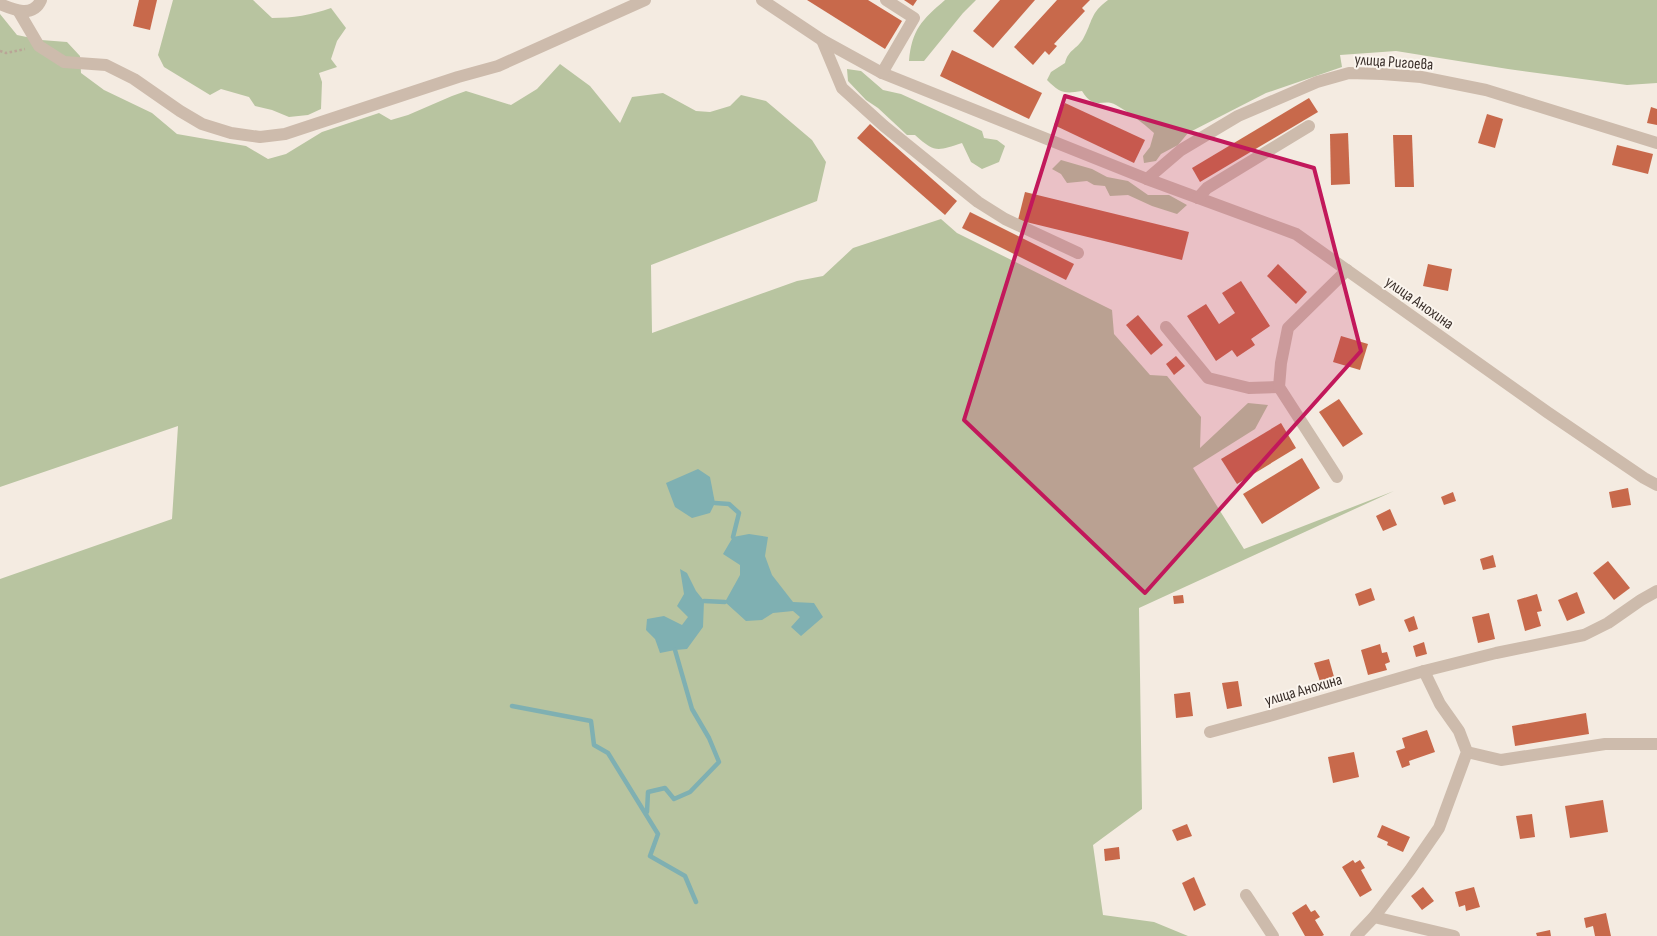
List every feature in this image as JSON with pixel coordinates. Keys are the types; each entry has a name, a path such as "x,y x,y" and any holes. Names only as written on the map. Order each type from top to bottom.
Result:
{"street":[{"path":"0,4 19,12 32,11 41,0"},
{"path":"19,12 38,46 64,62 106,65 134,80 202,124 231,133 260,137 286,134 458,76 498,66 645,0"},
{"name":"улица Анохина","path":"762,0 822,40 882,73 1147,179 1296,234 1547,412 1657,485"},
{"path":"882,73 914,18 886,0"},
{"path":"822,40 842,88 884,126 978,202 1005,220 1078,253"},
{"name":"улица Ригоева","path":"1147,179 1182,150 1238,116 1317,82 1349,74 1421,77 1486,90 1657,143"},
{"path":"1198,198 1207,188 1309,126"},
{"path":"1338,477 1279,387 1281,363 1288,328 1347,270"},
{"path":"1166,327 1208,378 1249,388 1279,387"},
{"name":"улица Анохина","path":"1210,732 1424,671 1496,653 1584,635 1608,623 1657,591"},
{"path":"1356,936 1374,917 1439,828 1467,752 1459,731 1440,704 1424,671"},
{"path":"1467,752 1501,760 1605,744 1657,744"},
{"path":"1246,895 1274,936"},
{"path":"1374,917 1454,936"}],"path":[{"path":"0,51 6,53 38,46"}],"highlighted area":[{"path":"1065,96 1314,168 1361,351 1145,593 964,420"}],"green space":[{"path":"173,0 253,0 272,18 302,16 331,8 346,28 337,41 331,59 337,67 319,73 322,82 321,109 308,115 289,117 255,106 249,97 221,89 210,95 164,67 158,55"},
{"path":"945,0 976,0 924,61 909,61 910,50 920,26 930,13"},
{"path":"1108,0 1657,0 1657,83 1627,85 1396,51 1340,55 1342,67 1266,93 1188,133 1178,145 1161,154 1156,161 1144,163 1143,156 1150,147 1154,133 1150,129 1116,105 1107,102 1095,103 1082,91 1063,92 1055,88 1047,80 1051,72 1065,63 1070,52 1083,39 1095,13"},
{"path":"0,14 17,35 41,40 67,42 80,56 81,73 104,90 152,113 177,134 246,146 268,159 286,154 322,132 379,113 391,120 466,91 511,105 537,89 560,64 590,86 620,123 632,97 663,93 696,111 710,112 730,106 741,95 766,101 812,140 826,162 817,201 651,265 652,333 797,281 823,276 853,248 941,219 957,233 1112,310 1114,334 1150,375 1167,376 1201,417 1200,448 1248,403 1268,405 1255,429 1193,468 1244,549 1394,491 1139,608 1142,809 1093,845 1103,915 1154,922 1188,936 0,936 0,579 172,519 178,426 0,487"},
{"path":"847,69 861,71 883,90 901,94 982,131 984,138 997,140 1005,146 999,162 982,169 971,162 962,143 937,149 927,145 915,135 907,135 878,108 866,100 848,81"},
{"path":"1061,160 1092,169 1107,177 1128,181 1148,195 1169,195 1187,205 1177,214 1152,206 1128,195 1110,196 1105,186 1094,185 1087,181 1067,183 1061,174 1052,169"}],"water":[{"path":"698,469 710,477 715,503 710,513 692,518 675,507 666,483"},
{"path":"749,534 768,537 765,556 772,575 793,602 814,603 823,617 801,636 791,627 800,617 793,611 773,613 762,620 746,621 725,602 740,575 740,565 723,554 733,537"},
{"path":"680,569 687,573 696,591 704,601 703,627 687,649 660,653 655,639 646,630 647,619 664,616 682,625 688,617 677,606 684,594"}],"building":[{"path":"139,0 157,0 150,30 133,26"},
{"path":"807,0 868,0 902,21 885,49"},
{"path":"904,0 917,0 913,6"},
{"path":"1000,0 1035,0 993,48 973,31"},
{"path":"1057,0 1090,0 1082,8 1085,11 1054,44 1057,46 1049,55 1045,51 1033,65 1014,47"},
{"path":"952,50 1042,93 1029,119 940,76"},
{"path":"1309,98 1318,112 1200,182 1192,168"},
{"path":"1065,103 1145,140 1134,163 1054,125"},
{"path":"1651,107 1657,109 1657,125 1647,123"},
{"path":"1487,114 1503,119 1495,148 1478,143"},
{"path":"870,124 957,201 945,215 857,138"},
{"path":"1348,133 1350,184 1331,185 1330,134"},
{"path":"1393,135 1412,135 1414,187 1395,187"},
{"path":"1617,145 1653,154 1648,174 1612,165"},
{"path":"1025,192 1189,232 1182,260 1018,220"},
{"path":"970,212 1074,264 1066,280 962,228"},
{"path":"1278,264 1307,292 1296,304 1267,276"},
{"path":"1428,264 1452,269 1448,291 1423,286"},
{"path":"1241,281 1270,326 1251,339 1255,345 1237,357 1232,350 1216,361 1187,316 1206,304 1219,324 1235,313 1222,293"},
{"path":"1138,315 1163,345 1151,355 1126,325"},
{"path":"1341,336 1368,344 1360,370 1333,362"},
{"path":"1176,356 1185,366 1174,375 1166,364"},
{"path":"1339,399 1363,434 1343,447 1319,412"},
{"path":"1281,423 1296,448 1237,484 1221,459"},
{"path":"1302,458 1320,488 1262,524 1243,494"},
{"path":"1628,488 1631,505 1612,508 1609,492"},
{"path":"1453,492 1456,501 1444,505 1441,497"},
{"path":"1390,509 1397,525 1383,531 1376,516"},
{"path":"1493,555 1496,567 1483,570 1480,559"},
{"path":"1608,561 1630,588 1614,600 1593,573"},
{"path":"1371,588 1375,600 1359,606 1355,594"},
{"path":"1577,592 1585,613 1567,621 1558,600"},
{"path":"1537,594 1542,611 1537,612 1541,626 1525,631 1517,600"},
{"path":"1183,595 1184,603 1174,604 1173,596"},
{"path":"1489,613 1495,639 1478,643 1472,617"},
{"path":"1414,616 1418,629 1409,632 1404,620"},
{"path":"1424,642 1427,654 1416,657 1413,646"},
{"path":"1380,644 1382,653 1387,652 1390,662 1385,664 1387,670 1368,675 1361,650"},
{"path":"1329,659 1336,684 1322,688 1314,663"},
{"path":"1238,681 1242,706 1227,709 1222,683"},
{"path":"1190,692 1193,716 1176,718 1174,694"},
{"path":"1586,713 1589,734 1515,746 1512,726"},
{"path":"1427,730 1435,752 1409,761 1410,765 1402,768 1396,751 1405,748 1402,738"},
{"path":"1354,752 1359,777 1333,783 1328,757"},
{"path":"1603,800 1608,832 1570,838 1565,806"},
{"path":"1532,814 1535,837 1520,839 1516,816"},
{"path":"1187,824 1192,836 1177,841 1172,830"},
{"path":"1382,825 1410,837 1403,852 1387,845 1388,842 1377,837"},
{"path":"1119,847 1120,859 1105,861 1104,849"},
{"path":"1353,860 1355,863 1360,860 1365,868 1361,870 1372,890 1360,897 1342,867"},
{"path":"1194,877 1206,905 1194,911 1182,883"},
{"path":"1423,887 1434,901 1422,910 1411,896"},
{"path":"1474,887 1480,907 1466,911 1465,905 1459,907 1455,892"},
{"path":"1306,904 1311,912 1315,910 1320,917 1315,920 1324,935 1305,936 1292,913"},
{"path":"1606,913 1611,936 1595,936 1593,926 1586,928 1584,918"},
{"path":"1550,930 1551,936 1537,936 1536,933"}],"waterway":[{"path":"715,503 729,504 739,513 733,537"},
{"path":"704,601 725,602"},
{"path":"647,812 648,792 665,788 674,799 690,792 719,762 709,738 692,709 675,650"},
{"path":"512,706 591,721 594,745 608,753 658,834 650,856 685,876 696,902"}]}
